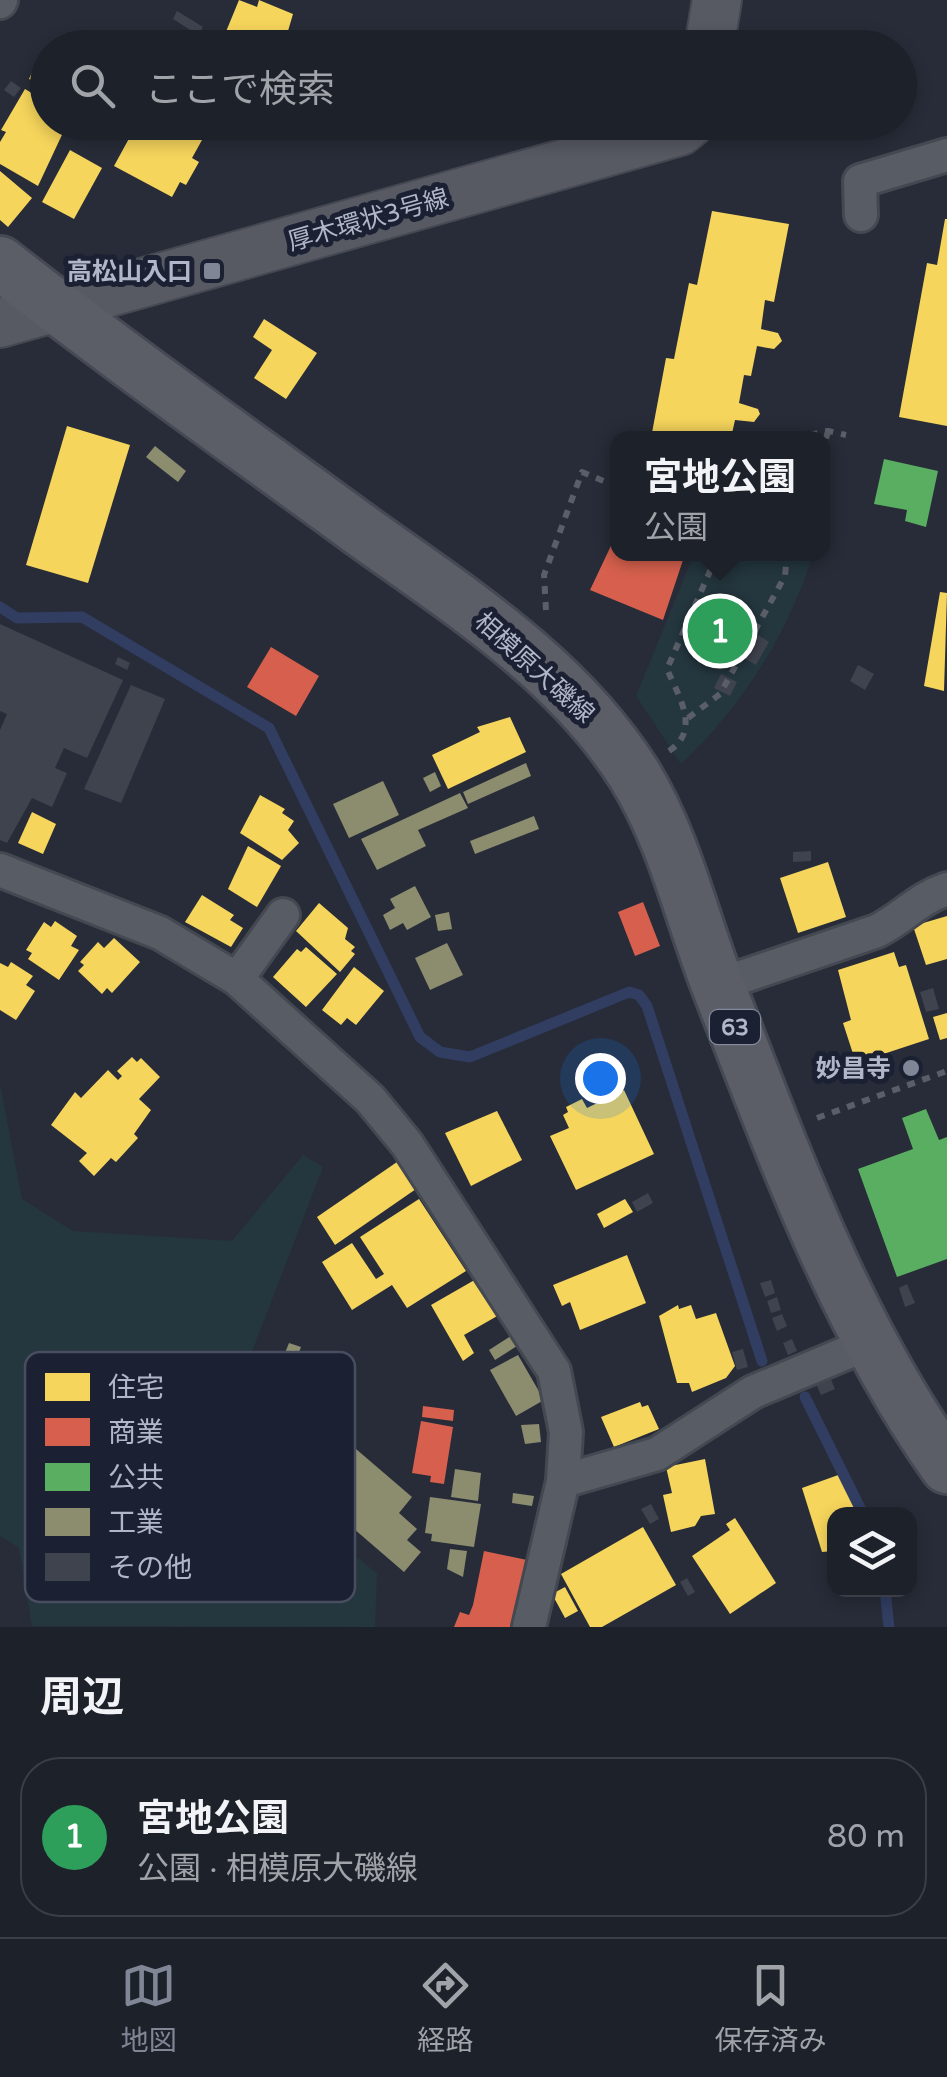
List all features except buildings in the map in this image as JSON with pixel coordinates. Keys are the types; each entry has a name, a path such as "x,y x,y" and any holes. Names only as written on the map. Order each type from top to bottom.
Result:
{"main road":[{"name":"相模原大磯線","path":"0,263 484,620 564,686 599,723 636,777 667,839 718,986 830,1265 870,1343 947,1467"}],"street":[{"path":"712,30 717,0"},
{"name":"厚木環状3号線","path":"0,324 640,140"},
{"path":"861,215 860,181 947,155"},
{"name":"厚木環状3号線","path":"0,332 55,307"},
{"path":"0,870 160,933 237,979 370,1099 408,1144 554,1371 566,1432 563,1481 529,1627"},
{"path":"718,986 877,931 899,920 923,896 947,888"},
{"path":"237,979 283,914"},
{"path":"563,1481 658,1454 753,1392 870,1343"}],"path":[{"path":"830,431 846,435"},
{"path":"582,472 610,483"},
{"path":"664,755 685,736 688,718 667,669 715,561"},
{"path":"688,718 720,694 785,576 787,561"},
{"path":"779,1132 947,1071"}],"shaded area":[{"path":"691,561 811,561 790,613 760,668 724,718 681,764 636,696"},
{"path":"0,1084 22,1199 73,1231 232,1241 303,1155 323,1167 252,1352 25,1352 25,1584 19,1548 0,1536"},
{"path":"355,1556 377,1573 375,1627 32,1626 28,1602 355,1602"}],"waterway":[{"path":"0,607 17,618 82,617 269,728 420,1037 440,1052 470,1057 629,992 639,995 647,1006 762,1361"},
{"path":"805,1397 860,1507"},
{"path":"886,1597 889,1627"}],"place":[{"name":"高松山入口","path":"212,271"},
{"name":"宮地公園","path":"720,631"},
{"name":"妙昌寺","path":"911,1068"}]}
